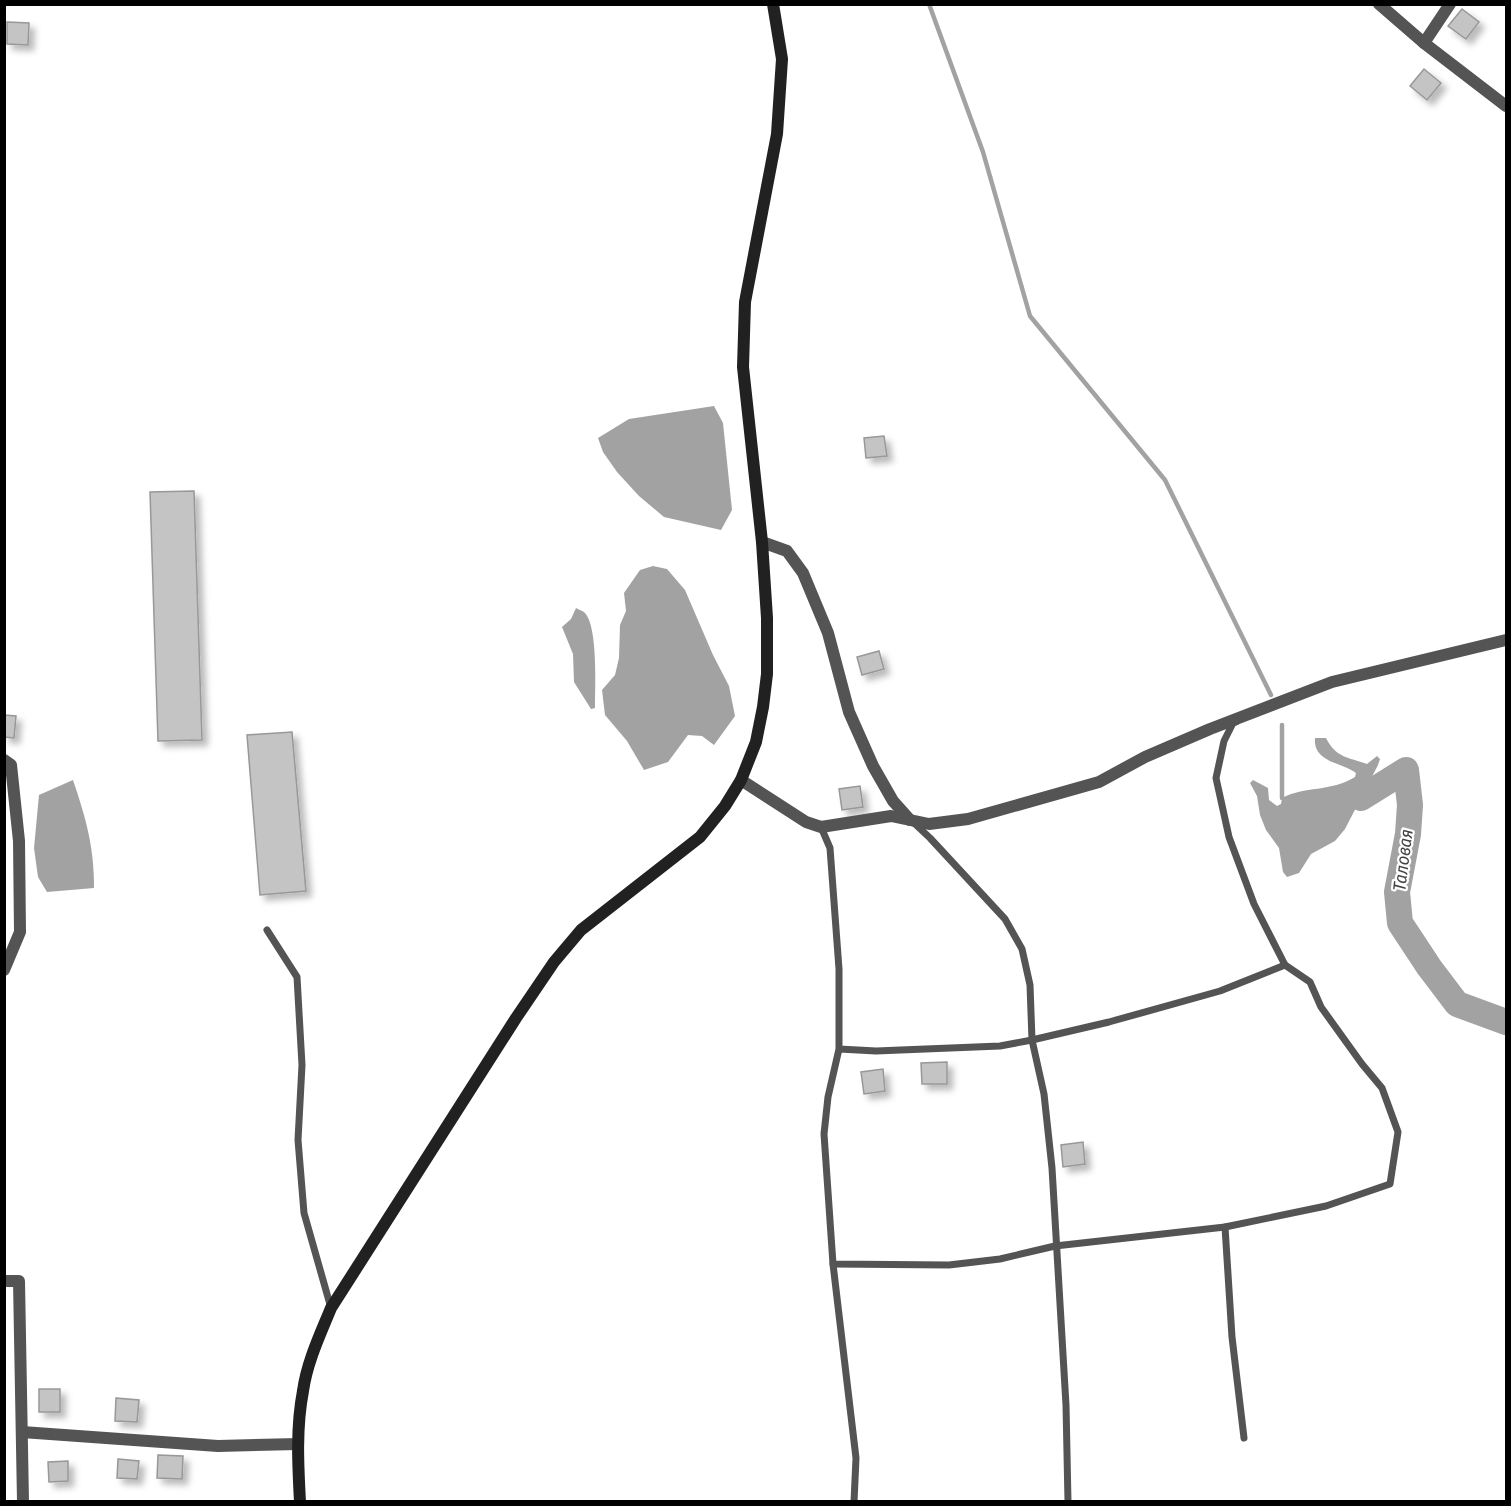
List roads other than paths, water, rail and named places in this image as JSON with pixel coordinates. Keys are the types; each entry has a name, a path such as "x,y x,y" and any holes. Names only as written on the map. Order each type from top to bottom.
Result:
{"main road":[{"path":"300,1502 298,1444 303,1390 314,1351 331,1308 554,962 581,930 700,837 725,806 741,780 756,742 764,707 767,674 767,618 762,542 743,367 745,302 777,134 782,59 773,4"}],"street":[{"path":"1379,4 1424,43 1506,106"},
{"path":"1424,43 1450,4"},
{"path":"762,542 787,551 803,573 828,633 849,712 873,766 893,801 910,820"},
{"path":"741,780 806,822 821,827 891,816 929,824 968,819 1099,782 1145,757 1210,729 1332,682 1506,640"},
{"path":"4,760 11,765 19,841 20,921 20,932 4,970"},
{"path":"4,1281 19,1281 23,1502"},
{"path":"22,1432 218,1446 298,1444"}],"lane":[{"path":"833,1264 949,1265 1000,1259 1055,1246 1225,1227 1326,1206 1390,1184 1398,1132 1382,1088 1321,1007 1310,982 1286,965 1254,904 1229,837 1216,778 1228,732 1233,723 1247,716"},
{"path":"910,820 930,838 1005,919 1022,949 1030,985 1032,1040 1044,1094 1052,1168 1066,1405 1068,1502"},
{"path":"821,827 830,848 839,969 839,1049 828,1097 824,1134 833,1264 856,1458 854,1502"},
{"path":"267,930 297,977 302,1065 298,1140 304,1213 331,1308"},
{"path":"839,1049 876,1051 1000,1046 1032,1040 1109,1022 1220,991 1286,965"},
{"path":"1225,1227 1232,1337 1244,1438"}],"waterway":[{"path":"929,4 983,152 1030,316 1165,480 1271,695"},
{"path":"1282,725 1282,798"},
{"name":"Таловая","path":"1361,798 1406,770 1410,805 1408,834 1397,892 1400,923 1457,1004 1506,1022"}]}
